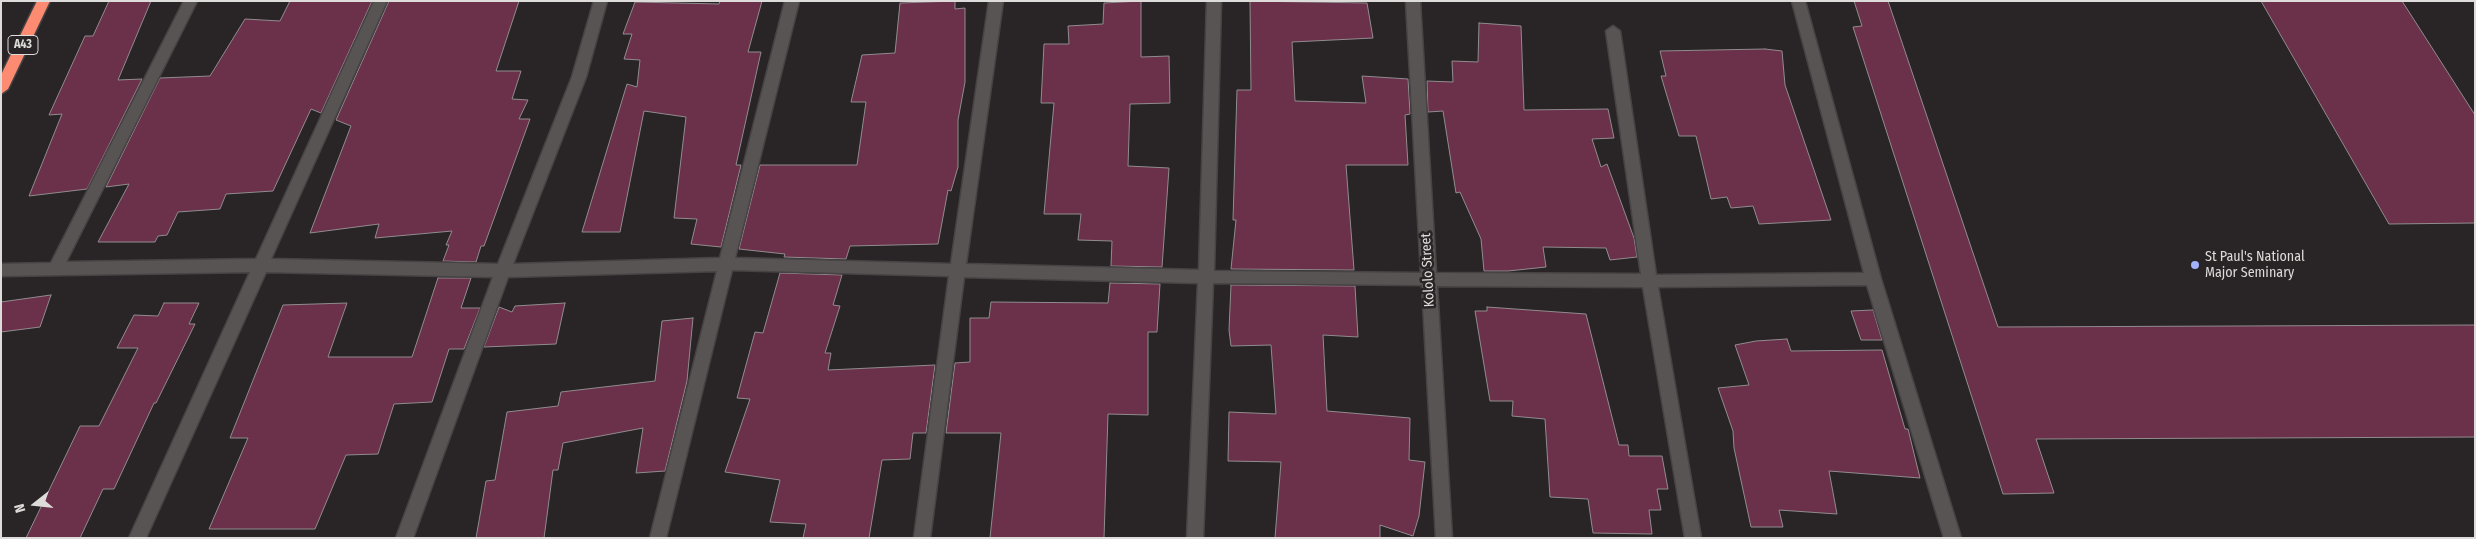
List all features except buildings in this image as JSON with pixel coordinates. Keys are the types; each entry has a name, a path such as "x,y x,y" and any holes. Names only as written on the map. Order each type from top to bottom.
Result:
{"highway":[{"name":"A43","path":"1,89 44,1"}],"street":[{"path":"55,269 191,1"},
{"path":"137,538 381,1"},
{"path":"404,538 503,271 579,77 601,1"},
{"path":"658,538 728,264 792,1"},
{"path":"922,538 956,272 996,1"},
{"path":"1194,538 1206,277 1214,1"},
{"name":"Kololo Street","path":"1414,1 1444,538"},
{"path":"1798,1 1872,279 1953,538"},
{"path":"1613,30 1649,281 1694,538"},
{"path":"1,270 261,265 503,271 728,264 956,272 1429,280 1872,279"}],"place":[{"name":"St Paul's National Major Seminary","path":"2195,265"}]}
